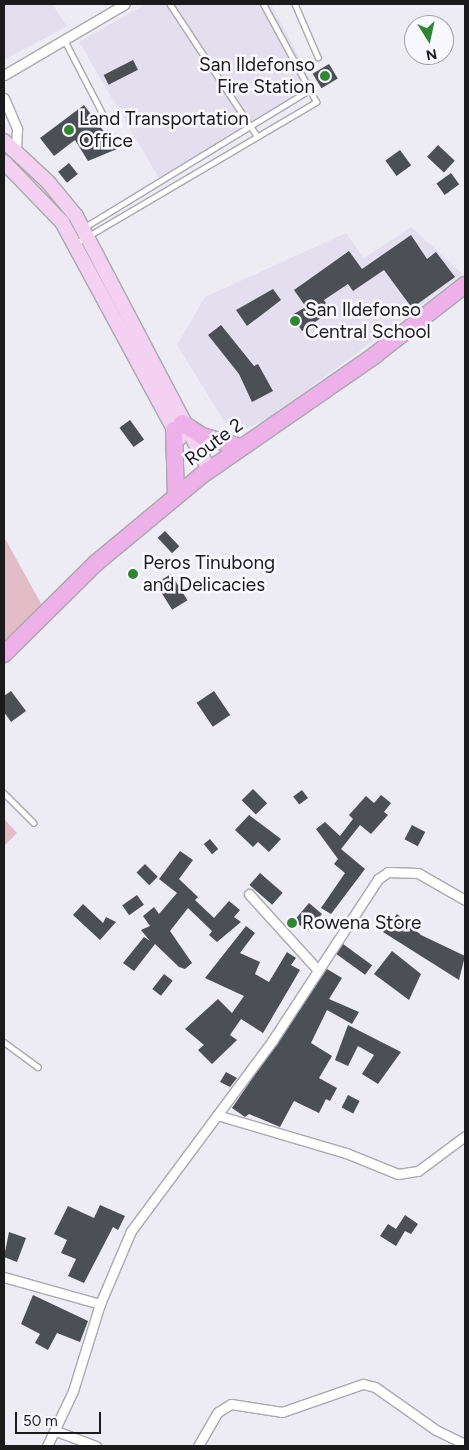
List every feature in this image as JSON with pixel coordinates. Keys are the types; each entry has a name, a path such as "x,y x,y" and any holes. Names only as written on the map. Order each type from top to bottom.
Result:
{"highway":[{"name":"Route 2","path":"4,654 96,563 205,472 375,355 465,285"},
{"path":"176,496 178,427 240,447"}],"main road":[{"path":"4,140 48,182 84,232 178,427"},
{"path":"4,162 72,240 205,472"}],"street":[{"path":"4,75 64,38 125,4"},
{"path":"4,98 17,129 16,151"},
{"path":"47,1446 56,1431 100,1304 131,1231 217,1115 318,970 378,879 388,872 418,872 465,900"},
{"path":"249,894 318,970"},
{"path":"217,1115 346,1153 398,1174 418,1171 465,1136"},
{"path":"4,1277 100,1304"},
{"path":"198,1446 218,1412 231,1404 282,1412 363,1384 375,1386 436,1430 465,1444"},
{"path":"56,1431 96,1446"}],"lane":[{"path":"170,4 257,136"},
{"path":"72,240 170,188 316,102 308,91 263,4"},
{"path":"295,4 318,57"},
{"path":"64,38 106,120"},
{"path":"72,240 164,179 308,91"},
{"path":"164,179 170,188"},
{"path":"4,793 34,823"},
{"path":"4,1042 38,1067"}],"shaded area":[{"path":"4,4 52,4 67,26 4,60"},
{"path":"146,4 271,4 313,84 159,178 79,42"},
{"name":"San Ildefonso Central School","path":"411,227 463,274 268,419 237,432 224,421 177,345 205,297 346,233 364,258"},
{"path":"4,537 43,607 4,649"},
{"path":"4,819 17,833 4,846"}],"building":[{"path":"133,60 138,70 109,85 104,75"},
{"name":"San Ildefonso Fire Station","path":"329,64 338,79 321,88 313,74"},
{"path":"84,105 117,149 88,161 75,140 54,156 40,138"},
{"path":"438,145 455,161 444,172 427,157"},
{"path":"400,150 411,165 397,176 385,161"},
{"path":"69,163 78,174 67,183 58,172"},
{"path":"451,173 459,184 445,195 436,184"},
{"path":"411,235 427,259 436,252 455,277 412,308 384,270 353,291 348,284 324,300 331,311 302,331 292,315 306,307 294,290 349,251 362,269"},
{"path":"273,289 281,300 247,326 236,310"},
{"path":"221,325 254,366 258,364 273,391 252,402 239,374 208,335"},
{"path":"130,420 144,439 134,447 119,428"},
{"path":"165,531 179,546 172,553 158,538"},
{"path":"171,574 187,600 172,610 156,584"},
{"path":"11,691 26,711 11,722 4,712 4,696"},
{"path":"214,691 230,715 213,727 197,703"},
{"path":"253,789 267,803 256,814 242,800"},
{"path":"302,790 308,798 299,805 293,797"},
{"path":"381,795 391,803 384,812 388,815 371,834 360,825 341,849 365,869 331,914 321,908 345,873 334,864 338,859 316,829 325,822 340,836 353,819 349,815 366,796 374,803"},
{"path":"249,815 281,839 269,852 258,842 253,847 235,830"},
{"path":"412,825 425,832 418,846 404,839"},
{"path":"210,839 218,849 212,854 204,844"},
{"path":"180,851 193,860 179,879 198,897 195,900 214,918 229,901 240,910 234,917 241,922 217,942 209,935 212,931 188,908 170,931 192,963 185,969 179,967 155,944 134,971 123,963 144,937 150,941 141,930 150,926 143,916 154,907 159,914 177,893 159,879"},
{"path":"145,864 158,877 149,885 137,872"},
{"path":"260,873 283,893 272,905 250,885"},
{"path":"137,895 144,905 129,915 122,905"},
{"path":"309,903 322,914 307,932 294,921"},
{"path":"83,904 103,923 106,917 116,922 100,940 73,915"},
{"path":"397,914 421,935 465,956 459,980 383,932"},
{"path":"246,926 255,933 240,953 260,962 255,974 269,982 287,952 296,958 291,965 300,970 263,1033 241,1019 230,1035 237,1040 212,1064 198,1050 204,1045 185,1029 218,999 232,1013 244,996 205,978"},
{"path":"343,944 372,965 365,975 336,954"},
{"path":"392,951 421,974 409,1000 374,974"},
{"path":"327,969 342,978 329,999 359,1012 352,1024 327,1010 311,1043 332,1056 319,1078 337,1088 330,1101 326,1099 319,1113 294,1101 280,1127 249,1114 245,1117 232,1108"},
{"path":"164,974 173,981 161,996 152,989"},
{"path":"348,1025 401,1052 378,1084 362,1074 374,1055 358,1046 348,1066 335,1060"},
{"path":"226,1072 237,1078 230,1087 220,1082"},
{"path":"348,1095 360,1101 353,1113 342,1107"},
{"path":"100,1205 125,1216 118,1230 113,1227 84,1283 68,1276 76,1259 61,1253 67,1240 54,1234 68,1206 94,1218"},
{"path":"405,1215 418,1224 411,1234 405,1231 396,1246 380,1236 388,1224 396,1229"},
{"path":"9,1232 26,1238 17,1262 4,1257"},
{"path":"33,1295 88,1321 80,1342 57,1333 48,1350 35,1343 40,1334 21,1324"}],"place":[{"name":"San Ildefonso Fire Station","path":"325,76"},
{"name":"Land Transportation Office","path":"69,130"},
{"name":"San Ildefonso Central School","path":"295,321"},
{"name":"Peros Tinubong and Delicacies","path":"133,574"},
{"name":"Rowena Store","path":"292,923"}]}
